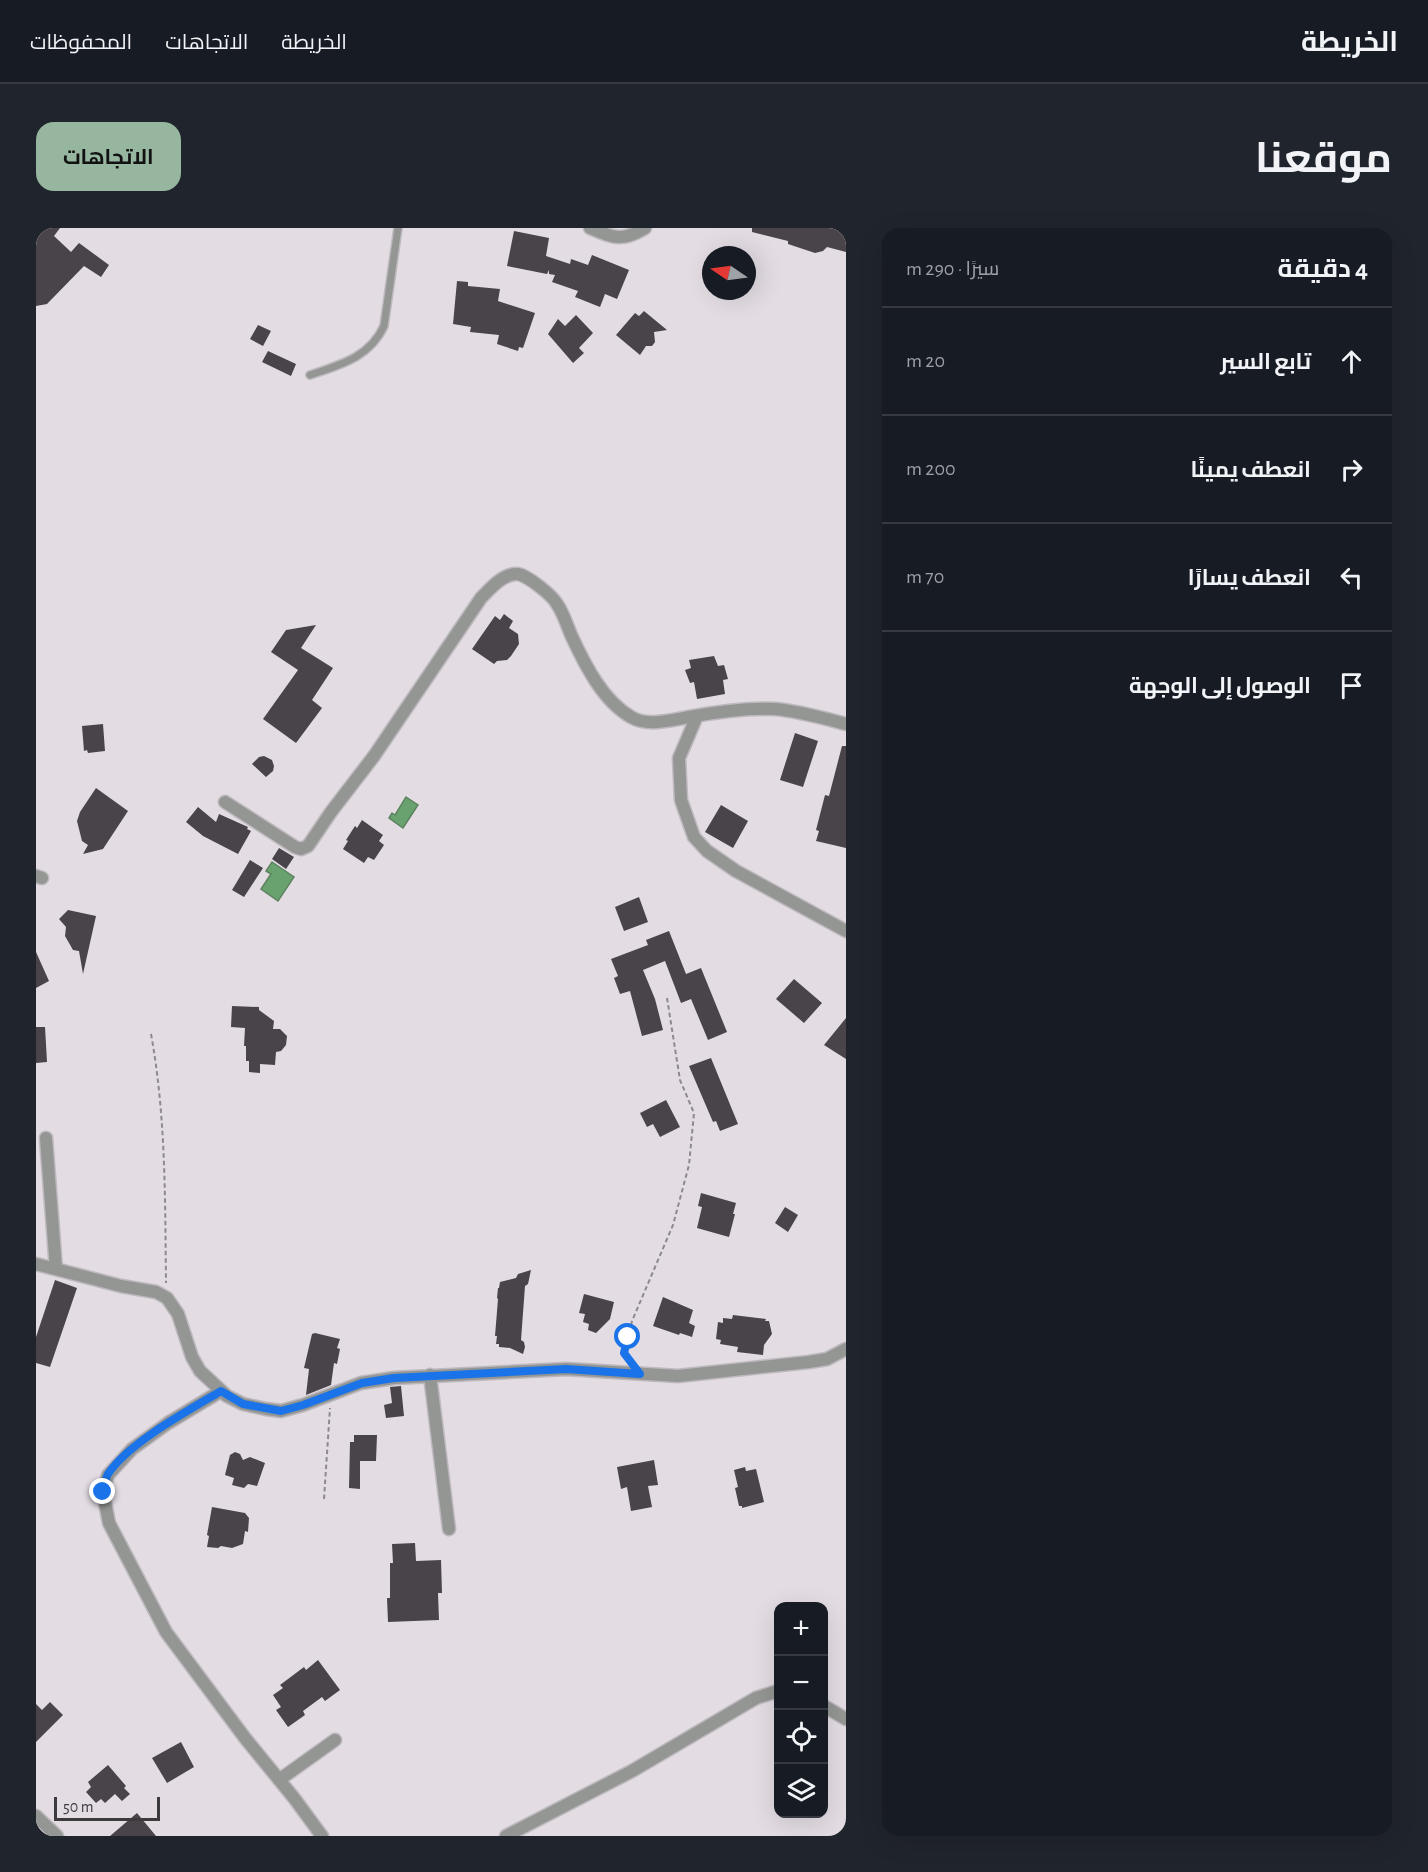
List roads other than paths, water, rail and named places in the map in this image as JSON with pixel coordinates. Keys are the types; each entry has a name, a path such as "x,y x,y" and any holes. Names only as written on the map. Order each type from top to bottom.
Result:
{"street":[{"path":"590,228 610,237 620,238 633,235 645,228"},
{"path":"225,802 295,847 301,849 308,846 374,756 481,598 500,580 517,574 526,578 557,603 586,665 601,688 620,710 632,719 651,723 727,712 775,709 846,724"},
{"path":"697,716 679,758 681,800 694,837 707,851 736,872 846,931"},
{"path":"46,1138 56,1269"},
{"path":"36,1264 121,1286 156,1292 167,1298 178,1314 192,1357 200,1371 221,1391 243,1404 281,1411 362,1383 430,1375 566,1369 678,1376 809,1362 827,1359 846,1349"},
{"path":"430,1375 449,1529"},
{"path":"221,1391 168,1423 132,1449 108,1475 103,1492 109,1523 166,1632 322,1836"},
{"path":"506,1836 632,1771 756,1698 774,1691"},
{"path":"828,1708 846,1719"},
{"path":"279,1780 335,1740"},
{"path":"36,1816 57,1836"}],"lane":[{"path":"310,375 360,355 370,348 380,335 384,326 398,228"}]}
